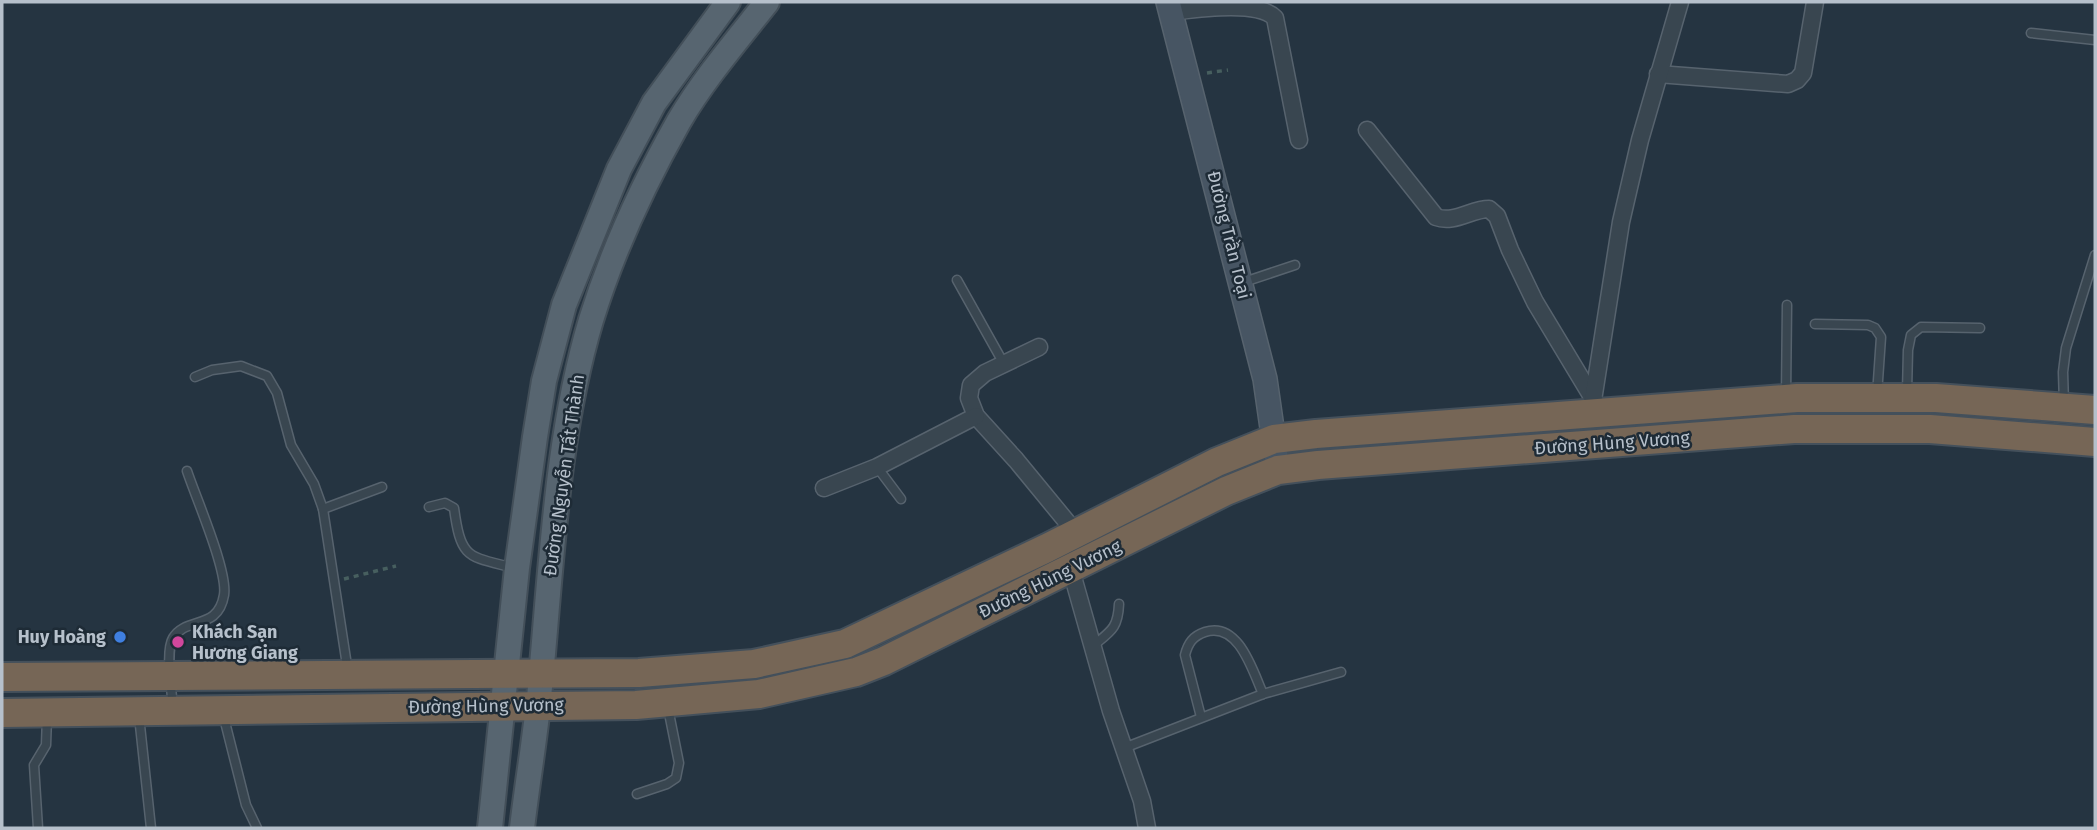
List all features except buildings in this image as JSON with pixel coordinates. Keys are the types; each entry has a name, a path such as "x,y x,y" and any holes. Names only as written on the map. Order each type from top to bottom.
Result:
{"highway":[{"name":"Đường Hùng Vương","path":"2,677 639,673 754,664 845,644 1217,462 1274,439 1592,407 1786,399 1936,398 2095,410"},
{"name":"Đường Hùng Vương","path":"2,713 636,705 759,694 856,672 1071,570 1226,491 1278,470 1794,429 1930,429 2095,442"}],"main road":[{"name":"Đường Nguyễn Tất Thành","path":"490,828 517,568 544,381 564,305 615,180 654,103 727,2"},
{"name":"Đường Nguyễn Tất Thành","path":"522,828 572,394 592,318 618,247 680,119 767,2"}],"street":[{"path":"1592,407 1621,222 1658,74 1680,2"},
{"path":"1658,74 1788,84 1797,80 1803,73 1815,2"},
{"path":"1169,7 1245,5 1266,9 1271,13 1275,18 1299,140"},
{"name":"Đường Trần Toại","path":"1169,7 1265,379 1278,470"},
{"path":"1367,130 1436,217 1449,220 1482,209 1489,209 1497,216 1535,302 1592,407"},
{"path":"1039,347 985,373 971,385 969,398 976,416 1076,533"},
{"path":"824,488 877,467 976,416"},
{"path":"1071,570 1142,801 1147,828"}],"lane":[{"path":"2031,33 2095,40"},
{"path":"2064,407 2063,372 2066,348 2095,255"},
{"path":"1241,283 1295,265"},
{"path":"957,280 1004,364"},
{"path":"1786,399 1787,305"},
{"path":"1815,324 1868,325 1875,328 1881,337 1877,398"},
{"path":"1907,398 1911,335 1921,327 1980,328"},
{"path":"195,377 212,370 241,366 267,376 277,393 290,445 314,484 323,509 348,675"},
{"path":"877,467 901,499"},
{"path":"173,711 170,650 173,638 184,628 211,619 220,608 224,594 223,575 187,471"},
{"path":"323,509 382,487"},
{"path":"429,507 446,503 454,508 461,545 468,554 517,568"},
{"path":"1094,645 1115,628 1119,604"},
{"path":"1201,717 1185,655 1195,636 1210,630 1227,633 1241,645 1263,694"},
{"path":"1124,748 1263,694 1341,672"},
{"path":"637,794 667,784 676,778 678,763 667,702"},
{"path":"222,709 246,805 257,828"},
{"path":"138,712 151,828"},
{"path":"38,828 34,765 46,745 47,713"}],"path":[{"path":"335,581 396,566"}],"place":[{"name":"Huy Hoàng","path":"120,637"},
{"name":"Khách Sạn Hương Giang","path":"178,642"}]}
